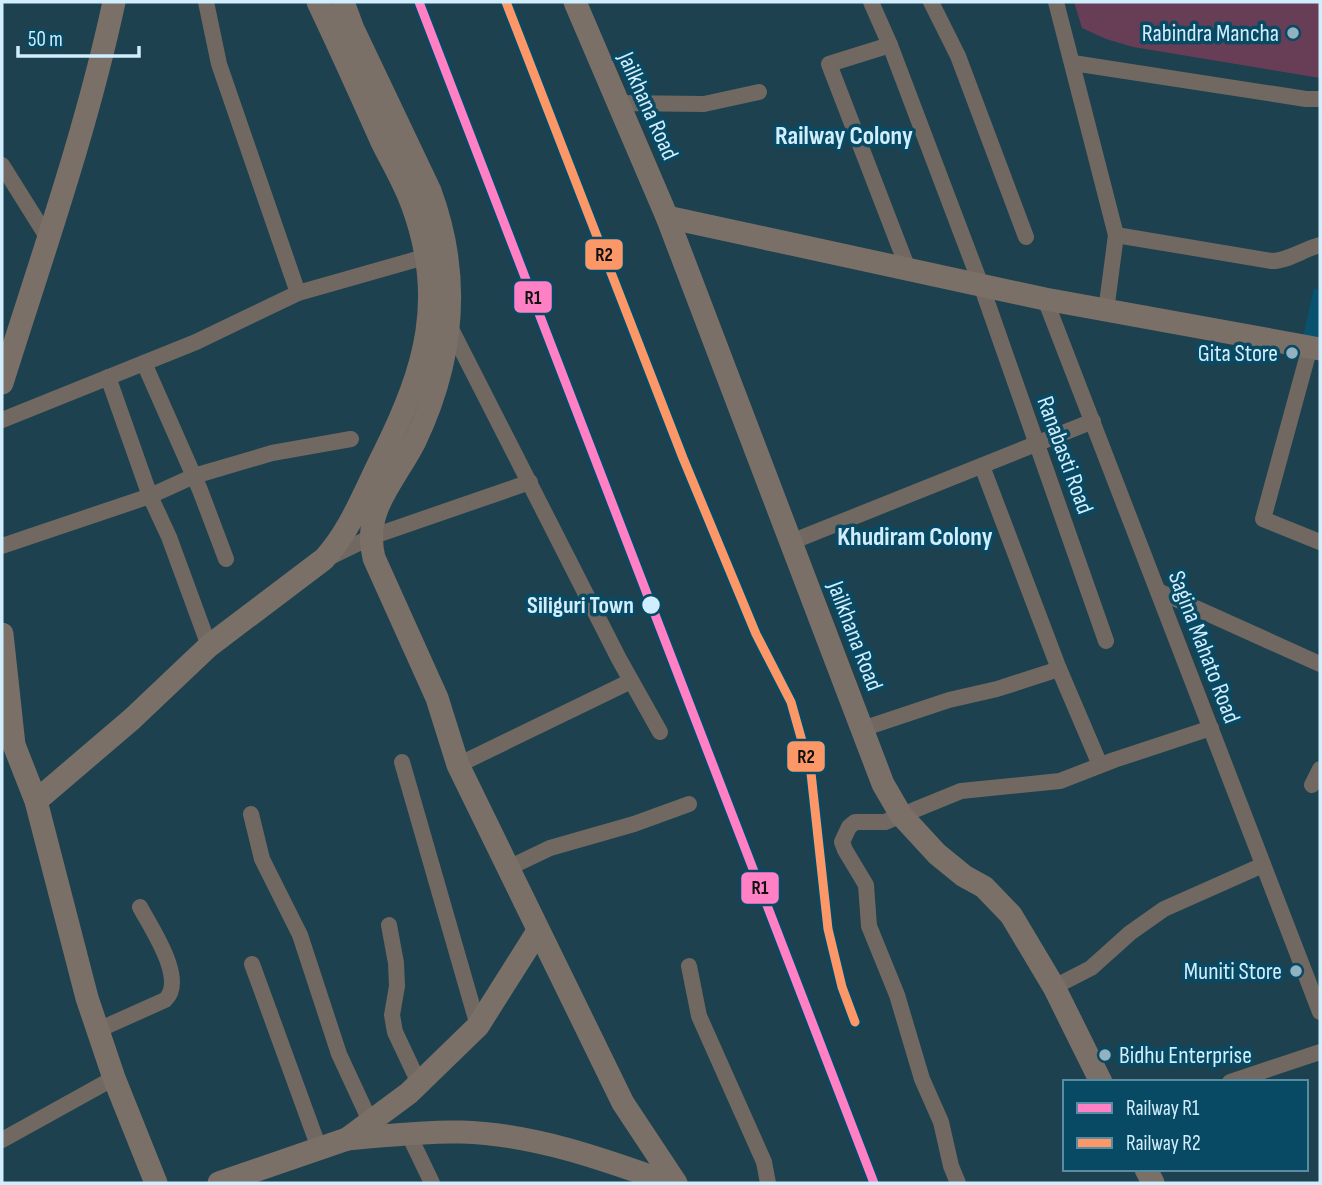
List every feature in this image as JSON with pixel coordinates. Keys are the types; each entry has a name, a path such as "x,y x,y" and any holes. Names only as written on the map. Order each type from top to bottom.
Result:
{"street":[{"path":"2,382 49,240 99,72 114,2"},
{"path":"206,2 219,64 298,293"},
{"path":"318,2 412,202 420,227 429,278 426,338 412,393 343,533 324,559"},
{"path":"343,2 358,40 430,191 440,218 452,296 450,327 430,404 415,441 376,508 371,537 374,558 437,698 457,765 623,1103 676,1183"},
{"name":"Jailkhana Road","path":"575,2 667,217 883,784 901,815 948,864 984,887 1011,915 1054,987 1100,1080"},
{"name":"Ranabasti Road","path":"873,2 981,285 1106,641"},
{"path":"931,2 958,57 1026,236"},
{"path":"1056,2 1116,235 1106,311"},
{"path":"890,45 829,64 908,269"},
{"path":"1073,63 1320,99"},
{"path":"617,103 704,104 759,92"},
{"path":"2,165 49,240"},
{"path":"667,217 1045,299 1315,348 1263,519 1320,542"},
{"path":"1116,235 1272,261 1279,261 1320,245"},
{"path":"2,420 196,342 298,293 421,258"},
{"name":"Sagina Mahato Road","path":"1045,299 1320,1012"},
{"path":"450,327 631,681 660,732"},
{"path":"144,363 194,476 226,559"},
{"path":"108,377 150,496 169,537 209,646"},
{"path":"791,542 1093,421"},
{"path":"2,546 150,496 194,476 272,453 351,439"},
{"path":"982,466 1059,669 1100,765"},
{"path":"36,801 132,719 209,646 324,559 371,537 530,482"},
{"path":"1158,591 1320,664"},
{"path":"2,634 8,739 36,801 87,998 114,1077 156,1183"},
{"path":"862,729 950,700 997,689 1059,669"},
{"path":"457,765 631,681"},
{"path":"958,1183 951,1166 941,1122 922,1079 897,995 869,926 866,885 848,858 842,842 849,827 855,822 885,822 961,791 1060,781 1211,728"},
{"path":"402,762 478,1026"},
{"path":"1312,785 1320,769"},
{"path":"508,868 550,848 634,824 689,804"},
{"path":"251,814 262,859 300,934 339,1054 370,1121"},
{"path":"1054,987 1091,968 1130,933 1164,909 1263,865"},
{"path":"98,1030 171,995 173,981 169,963 140,907"},
{"path":"389,925 397,986 392,1015 396,1032 419,1083"},
{"path":"347,1139 419,1083 478,1026 538,931"},
{"path":"253,964 319,1148"},
{"path":"689,966 699,1016 764,1162 768,1183"},
{"path":"1236,1080 1320,1052"},
{"path":"2,1140 114,1077"},
{"path":"219,1183 347,1139 460,1132 518,1138 610,1162 670,1183"},
{"path":"409,1135 432,1183"}],"shaded area":[{"path":"1074,2 1320,2 1320,78 1133,47 1106,39 1082,28"},
{"path":"1314,288 1320,290 1320,341 1303,337"}],"railway":[{"path":"419,2 874,1183"}],"rail line":[{"name":"R1","path":"419,2 874,1183"},
{"name":"R2","path":"506,2 683,458 756,634 791,702 811,773 828,929 842,987 855,1022"}],"place":[{"name":"Rabindra Mancha","path":"1293,33"},
{"name":"Gita Store","path":"1292,353"},
{"name":"Siliguri Town","path":"651,605"},
{"name":"Muniti Store","path":"1296,971"},
{"name":"Bidhu Enterprise","path":"1105,1055"}],"district":[{"name":"Railway Colony","path":"844,136"},
{"name":"Khudiram Colony","path":"915,537"}]}
